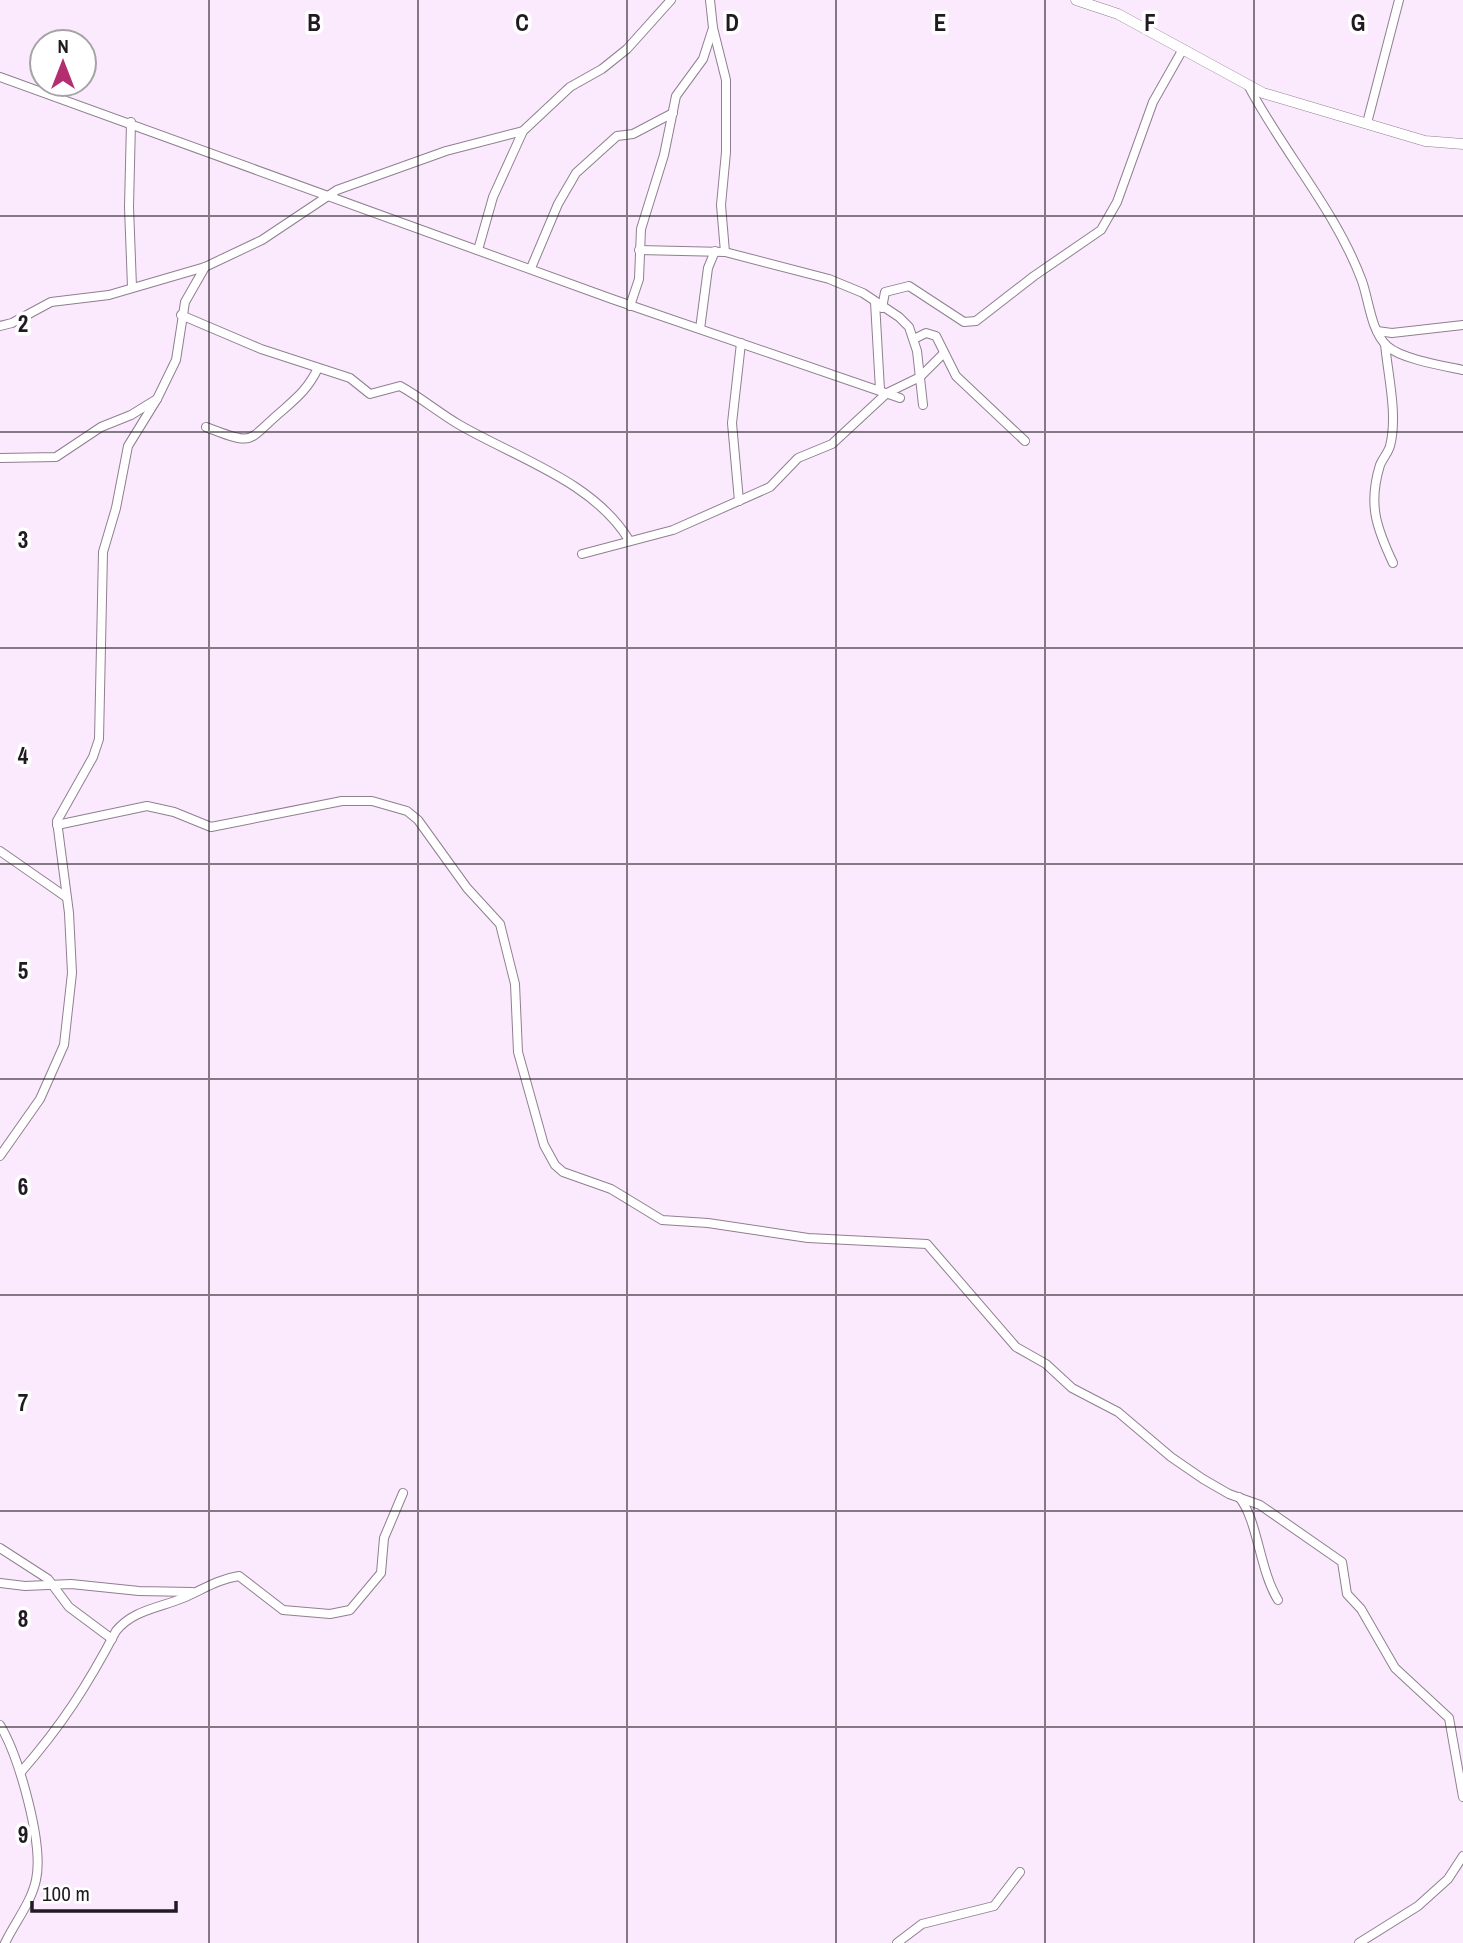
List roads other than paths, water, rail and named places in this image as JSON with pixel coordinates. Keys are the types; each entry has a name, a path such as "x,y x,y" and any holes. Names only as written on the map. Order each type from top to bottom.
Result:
{"street":[{"path":"478,250 493,197 523,131 570,88 602,69 627,49 671,0"},
{"path":"710,0 713,28 726,80 726,152 721,205 725,252"},
{"path":"1076,0 1118,14 1249,87 1279,99 1433,143 1463,144"},
{"path":"1367,123 1399,0"},
{"path":"630,306 639,279 641,229 664,156 676,96 703,60 713,28"},
{"path":"883,391 878,305 885,292 909,286 964,322 976,321 1034,276 1101,230 1117,202 1153,102 1183,48"},
{"path":"0,77 131,122 630,306 741,343 828,376 900,398"},
{"path":"1249,87 1270,126 1322,203 1358,270 1377,331 1385,344 1393,351 1463,370"},
{"path":"531,268 558,204 576,173 617,136 634,134 673,113"},
{"path":"131,122 129,207 132,287"},
{"path":"0,326 12,323 51,302 109,295 205,267 262,240 327,196 446,151 523,131"},
{"path":"639,250 725,252 841,283 904,321 914,339 923,405"},
{"path":"700,329 708,268 715,251"},
{"path":"0,1156 40,1099 63,1051 72,973 57,825 93,757 99,739 103,552 129,443 157,399 176,360 184,302 205,267"},
{"path":"181,315 350,378 373,394 396,386 413,393 459,424 586,496 617,521 629,540"},
{"path":"1377,331 1392,333 1463,326"},
{"path":"914,339 932,333 963,384 1025,441"},
{"path":"739,501 732,423 741,343"},
{"path":"1385,344 1392,410 1391,444 1381,463 1372,498 1378,528 1393,563"},
{"path":"582,554 673,530 775,484 799,458 832,444 883,391 920,377 944,353"},
{"path":"206,428 237,439 256,436 300,397 318,368"},
{"path":"0,458 56,457 101,427 131,415 157,399"},
{"path":"57,825 147,806 174,812 211,827 307,806 358,799 407,811 418,820 467,888 500,924 515,984 518,1052 544,1145 563,1172 611,1189 662,1220 708,1223 760,1233 808,1238 927,1244 1013,1344 1046,1364 1072,1388 1118,1412 1171,1457 1203,1479 1262,1507 1342,1562 1347,1594 1361,1609 1395,1668 1449,1718 1463,1797"},
{"path":"0,851 66,897"},
{"path":"21,1772 56,1733 80,1698 122,1623 131,1617 225,1578 239,1576 283,1610 330,1614 351,1610 381,1573 384,1538 403,1493"},
{"path":"1239,1497 1248,1511 1266,1578 1278,1600"},
{"path":"0,1548 53,1584 69,1607 112,1639"},
{"path":"0,1583 194,1592"},
{"path":"0,1725 14,1749 21,1772 38,1862 33,1889 5,1943"},
{"path":"1359,1943 1418,1906 1448,1879 1463,1856"},
{"path":"897,1943 922,1924 994,1906 1020,1872"}]}
